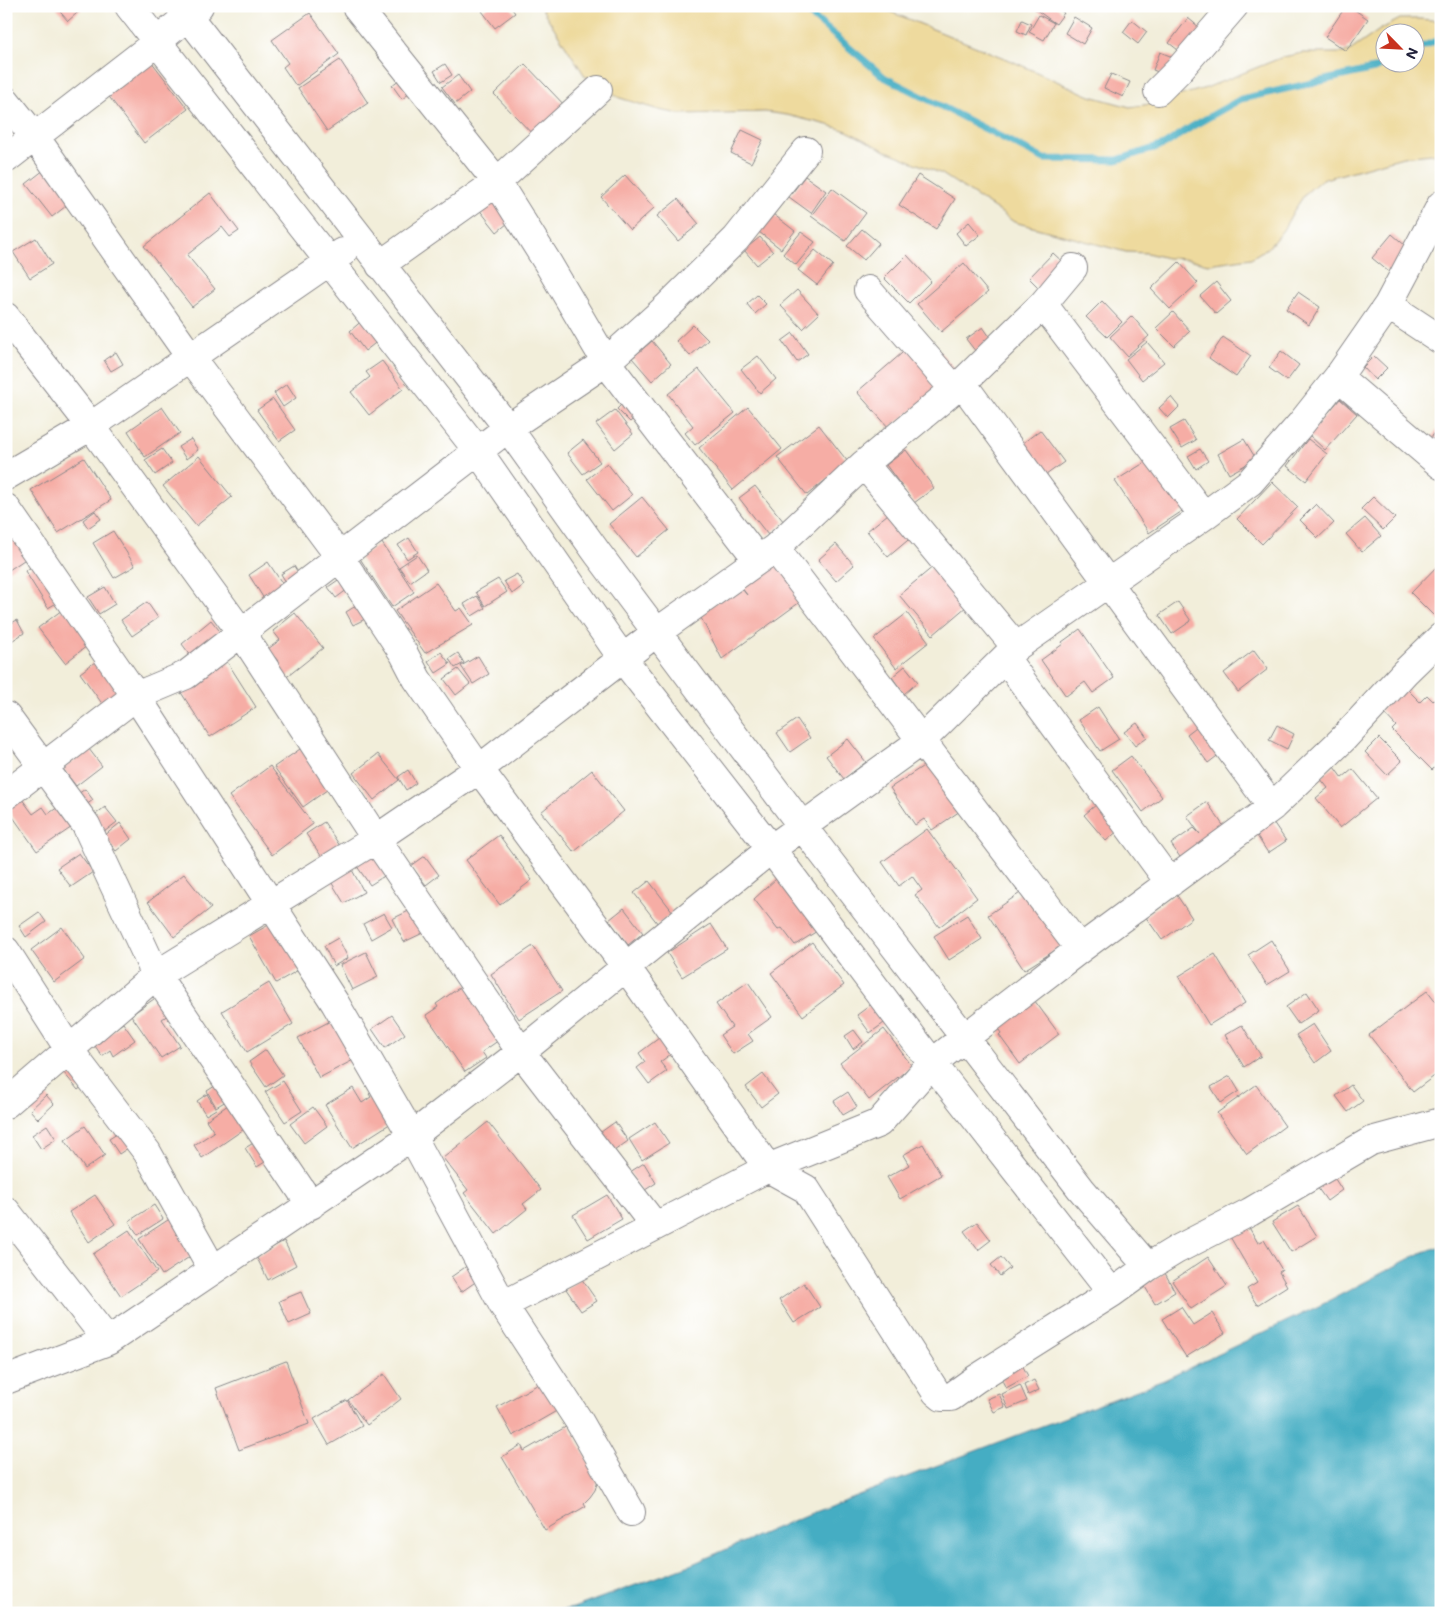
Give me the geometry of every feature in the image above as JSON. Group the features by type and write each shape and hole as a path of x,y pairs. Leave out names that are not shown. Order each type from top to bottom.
{"street":[{"path":"129,6 478,451 623,659 771,849 932,1063 1112,1292"},
{"path":"356,6 497,182 546,260 606,362 921,741 1080,949"},
{"path":"1158,91 1178,71 1234,6"},
{"path":"6,159 157,42 189,9 360,239 508,428 598,554 802,826 1080,1189 1148,1267"},
{"path":"380,265 497,182 598,90"},
{"path":"6,101 35,137 191,358 339,556 404,654 417,679 479,769 626,967 768,1168 806,1189 936,1392 942,1397 951,1397 1176,1250 1250,1212 1371,1141 1441,1122"},
{"path":"6,795 136,696 186,675 508,428 606,362 666,308 736,239 806,151"},
{"path":"6,1380 108,1341 412,1136 522,1052 771,849 921,741 1010,653 1250,482 1300,425 1338,377 1388,305 1441,205"},
{"path":"6,476 91,426 330,263 360,239"},
{"path":"6,1104 156,976 376,839 479,769 657,632 766,554 864,464 958,386 1043,304 1074,268"},
{"path":"868,290 958,386 1108,584 1272,808"},
{"path":"1043,304 1204,516"},
{"path":"1388,305 1441,340"},
{"path":"6,317 91,426 241,632 376,839 522,1052 655,1226"},
{"path":"1338,377 1441,465"},
{"path":"864,464 1010,653 1170,882"},
{"path":"6,508 136,696 336,1003 412,1136 502,1305 579,1421 631,1512"},
{"path":"502,1305 768,1168 879,1123 932,1063 1080,949 1272,808 1342,740 1405,672 1441,637"},
{"path":"6,716 86,825 156,976 311,1205"},
{"path":"6,951 70,1051 146,1152 213,1270"},
{"path":"1050,1213 1080,1189"},
{"path":"6,1211 108,1341"}],"sand":[{"path":"540,6 876,6 1014,62 1090,96 1130,107 1150,104 1206,88 1283,57 1303,53 1343,53 1351,50 1374,34 1374,72 1424,72 1424,22 1394,22 1400,19 1441,21 1441,153 1403,157 1321,180 1305,194 1283,230 1269,247 1251,258 1208,264 1147,253 1126,252 1014,222 942,174 884,150 847,131 828,125 787,115 765,112 680,114 659,110 620,98 602,89 585,76"}],"water":[{"path":"1441,1246 1441,1613 544,1613 573,1608 690,1565 808,1514 1164,1380 1325,1303 1418,1254"}],"building":[{"path":"55,6 85,6 68,21"},
{"path":"488,6 510,6 515,13 495,28 482,11"},
{"path":"1037,6 1055,6 1064,13 1056,24 1035,9"},
{"path":"1346,6 1349,6 1368,19 1346,51 1325,37"},
{"path":"310,13 339,54 296,86 283,67 288,63 272,40"},
{"path":"1039,15 1054,23 1044,40 1029,32"},
{"path":"1074,17 1092,28 1083,44 1065,33"},
{"path":"1188,18 1206,33 1187,57 1169,43"},
{"path":"1022,20 1031,24 1026,35 1017,31"},
{"path":"1132,20 1147,32 1138,44 1123,32"},
{"path":"1160,52 1175,58 1168,76 1153,70"},
{"path":"340,60 368,103 327,131 298,88"},
{"path":"151,61 188,109 144,143 107,94"},
{"path":"445,64 452,75 441,82 434,71"},
{"path":"525,64 569,110 538,140 494,94"},
{"path":"407,74 417,88 402,99 392,85"},
{"path":"1111,74 1130,82 1123,97 1104,88"},
{"path":"458,75 470,92 455,104 442,87"},
{"path":"742,130 763,140 751,163 731,153"},
{"path":"49,166 75,199 52,217 26,184"},
{"path":"625,175 654,208 630,230 601,197"},
{"path":"918,175 955,199 936,229 899,205"},
{"path":"805,176 826,191 811,213 789,197"},
{"path":"832,188 866,213 845,241 811,216"},
{"path":"210,193 239,231 230,237 222,227 187,255 215,289 192,307 144,246"},
{"path":"493,195 513,219 497,232 478,208"},
{"path":"678,199 699,224 678,241 657,216"},
{"path":"773,214 795,231 781,249 759,232"},
{"path":"969,222 980,235 966,246 956,233"},
{"path":"862,229 879,243 864,260 847,246"},
{"path":"801,232 815,242 796,265 783,254"},
{"path":"1392,234 1408,248 1389,272 1372,258"},
{"path":"760,237 773,252 757,265 744,250"},
{"path":"36,238 52,264 30,278 13,252"},
{"path":"815,250 833,265 817,285 798,270"},
{"path":"1053,253 1068,267 1044,293 1029,278"},
{"path":"907,255 931,281 909,303 884,278"},
{"path":"1179,262 1198,283 1170,309 1151,289"},
{"path":"964,263 988,292 941,332 917,304"},
{"path":"1216,282 1231,301 1216,314 1200,296"},
{"path":"797,290 819,314 803,329 780,305"},
{"path":"1298,292 1320,307 1309,325 1286,309"},
{"path":"757,295 766,304 755,314 747,304"},
{"path":"1102,301 1122,322 1107,337 1086,317"},
{"path":"372,312 388,333 365,351 350,331"},
{"path":"1173,312 1190,331 1174,346 1156,328"},
{"path":"1132,316 1149,336 1127,356 1110,337"},
{"path":"693,325 708,340 690,356 676,341"},
{"path":"983,327 992,340 976,352 966,339"},
{"path":"793,333 808,354 797,362 782,341"},
{"path":"924,334 960,375 889,428 857,392"},
{"path":"1223,337 1251,356 1236,377 1209,358"},
{"path":"652,341 671,364 652,381 632,358"},
{"path":"1147,342 1164,362 1142,380 1126,359"},
{"path":"1281,351 1299,365 1287,381 1269,368"},
{"path":"116,352 123,364 111,371 104,360"},
{"path":"758,356 776,379 760,393 741,369"},
{"path":"1374,356 1387,368 1375,380 1363,367"},
{"path":"382,361 403,389 369,415 351,392 370,377 366,372"},
{"path":"699,369 735,413 695,445 685,433 693,426 668,394"},
{"path":"287,384 296,398 283,407 274,393"},
{"path":"1171,397 1179,407 1168,418 1159,408"},
{"path":"273,399 295,430 279,441 257,410"},
{"path":"1340,399 1357,414 1325,450 1309,435"},
{"path":"626,400 639,414 630,422 617,409"},
{"path":"162,407 180,433 145,457 128,431"},
{"path":"748,407 782,449 733,490 699,448"},
{"path":"615,410 633,434 615,449 596,424"},
{"path":"1184,421 1196,440 1182,448 1170,429"},
{"path":"1441,424 1441,445 1431,438"},
{"path":"819,425 848,462 807,495 777,457"},
{"path":"1040,430 1064,462 1046,475 1023,443"},
{"path":"191,439 198,450 186,459 178,447"},
{"path":"1244,439 1256,459 1229,474 1218,454"},
{"path":"1308,439 1327,454 1306,481 1287,466"},
{"path":"583,440 600,462 583,474 567,453"},
{"path":"162,449 172,463 155,475 145,460"},
{"path":"1200,449 1208,461 1196,469 1188,456"},
{"path":"906,450 934,488 914,503 886,465"},
{"path":"1160,453 1193,504 1149,533 1115,481"},
{"path":"199,456 232,497 196,526 163,486"},
{"path":"84,458 111,500 58,533 31,490"},
{"path":"607,463 632,495 612,511 587,479"},
{"path":"1272,482 1298,507 1262,544 1237,519"},
{"path":"755,486 784,522 768,535 739,498"},
{"path":"642,497 669,530 636,557 609,524"},
{"path":"1373,497 1395,518 1383,530 1361,509"},
{"path":"1316,504 1334,523 1318,538 1300,520"},
{"path":"893,510 914,535 888,557 867,531"},
{"path":"95,511 101,519 88,528 83,520"},
{"path":"1365,518 1381,536 1362,552 1346,534"},
{"path":"6,519 39,550 6,572"},
{"path":"113,531 135,566 114,578 93,543"},
{"path":"409,538 418,552 407,559 398,545"},
{"path":"382,543 414,592 392,607 359,557"},
{"path":"836,544 854,565 836,581 818,560"},
{"path":"780,553 811,594 722,659 699,614 739,585 747,595 739,584"},
{"path":"417,555 427,570 410,582 399,567"},
{"path":"41,561 65,598 48,608 25,571"},
{"path":"268,562 286,589 266,602 249,575"},
{"path":"1441,562 1441,620 1439,621 1411,593"},
{"path":"294,566 302,579 289,587 281,574"},
{"path":"934,566 967,606 933,635 899,595"},
{"path":"517,574 524,585 512,594 504,581"},
{"path":"341,578 348,589 336,598 328,587"},
{"path":"498,579 507,592 485,606 476,592"},
{"path":"436,583 456,611 461,608 473,625 425,653 395,611"},
{"path":"105,587 115,604 99,614 88,597"},
{"path":"477,596 485,608 472,616 464,604"},
{"path":"147,602 158,618 132,636 121,620"},
{"path":"1178,602 1191,621 1172,634 1159,615"},
{"path":"70,604 96,639 65,663 38,628"},
{"path":"359,604 367,618 353,625 346,612"},
{"path":"295,613 323,648 283,680 271,666 278,661 268,649 280,640 273,631"},
{"path":"907,613 929,642 896,668 874,639"},
{"path":"17,620 24,633 10,642 6,636 6,626"},
{"path":"211,620 227,640 197,664 182,644"},
{"path":"1080,629 1114,678 1093,693 1085,682 1066,696 1041,660"},
{"path":"1254,650 1268,669 1238,692 1224,673"},
{"path":"441,652 450,664 436,673 428,661"},
{"path":"458,653 464,663 455,668 449,659"},
{"path":"103,656 130,692 106,709 80,673"},
{"path":"478,656 489,674 473,684 461,666"},
{"path":"226,660 256,707 210,737 180,691"},
{"path":"905,666 918,682 904,694 892,677"},
{"path":"458,669 470,684 456,695 444,679"},
{"path":"1404,686 1420,702 1427,695 1433,701 1437,697 1441,700 1441,762 1432,770 1392,730 1396,726 1381,710"},
{"path":"1098,707 1119,739 1100,751 1079,720"},
{"path":"797,719 810,738 790,752 777,733"},
{"path":"1204,721 1225,750 1208,763 1187,734"},
{"path":"1137,723 1147,737 1135,746 1124,732"},
{"path":"1277,725 1294,734 1287,749 1269,740"},
{"path":"1379,738 1402,761 1387,775 1365,752"},
{"path":"848,739 866,762 844,779 826,756"},
{"path":"303,747 331,787 303,807 274,767"},
{"path":"89,749 102,766 76,786 63,769"},
{"path":"378,754 399,780 374,800 353,773"},
{"path":"1131,756 1162,797 1143,812 1112,770"},
{"path":"937,757 969,805 932,830 924,819 915,825 890,788"},
{"path":"270,766 313,824 272,855 229,796"},
{"path":"1334,767 1342,778 1353,769 1377,798 1340,828 1316,798 1328,788 1320,778"},
{"path":"408,770 416,783 406,790 398,777"},
{"path":"592,770 624,811 574,852 541,812"},
{"path":"85,789 93,800 82,808 74,797"},
{"path":"1110,793 1132,819 1106,841 1084,815"},
{"path":"19,795 33,814 43,807 48,814 61,805 75,825 37,851 6,807"},
{"path":"1207,802 1227,831 1182,860 1171,844 1194,828 1200,834 1187,816"},
{"path":"105,807 117,822 104,832 92,817"},
{"path":"1271,819 1286,841 1268,853 1254,831"},
{"path":"324,822 342,849 324,860 306,834"},
{"path":"120,823 131,839 116,851 104,836"},
{"path":"927,829 977,898 939,927 915,895 922,890 912,876 899,886 882,862"},
{"path":"499,835 532,880 500,905 466,860"},
{"path":"375,852 389,873 370,885 356,865"},
{"path":"79,853 93,872 71,887 57,868"},
{"path":"425,856 439,875 426,885 411,866"},
{"path":"351,868 364,892 344,903 330,880"},
{"path":"788,868 833,921 795,945 782,928 778,930 754,899"},
{"path":"184,874 211,908 174,937 148,902"},
{"path":"649,881 673,912 658,924 634,893"},
{"path":"1026,889 1062,946 1024,970 988,915"},
{"path":"1176,894 1192,918 1162,940 1145,916"},
{"path":"624,908 643,933 628,945 609,920"},
{"path":"413,909 425,932 404,942 392,919"},
{"path":"39,912 46,922 26,937 19,926"},
{"path":"384,913 392,927 371,939 363,924"},
{"path":"967,915 982,939 949,960 934,936"},
{"path":"274,922 300,969 276,983 249,936"},
{"path":"711,924 727,949 682,977 667,953"},
{"path":"62,927 85,959 54,982 31,950"},
{"path":"338,938 348,958 334,966 324,946"},
{"path":"1271,940 1290,971 1267,985 1248,955"},
{"path":"812,942 844,985 803,1016 771,973"},
{"path":"533,946 562,991 519,1019 491,974"},
{"path":"366,952 378,977 352,990 340,965"},
{"path":"1215,954 1245,1003 1209,1025 1179,976"},
{"path":"748,982 772,1017 748,1034 753,1041 733,1054 720,1035 732,1027 716,1004"},
{"path":"269,983 293,1024 247,1052 222,1011"},
{"path":"466,983 502,1038 482,1052 486,1058 465,1072 426,1015 438,1007 436,1004"},
{"path":"1427,991 1441,1009 1441,1071 1413,1092 1369,1035"},
{"path":"164,992 176,1010 162,1019 180,1046 161,1058 131,1015"},
{"path":"888,992 901,1011 870,1033 857,1015"},
{"path":"1307,992 1319,1010 1298,1024 1286,1007"},
{"path":"1029,993 1059,1034 1020,1064 999,1035 1001,1033 993,1021"},
{"path":"392,1015 405,1034 385,1048 372,1029"},
{"path":"340,1016 361,1056 319,1078 298,1038"},
{"path":"123,1023 135,1040 113,1056 110,1050 102,1056 95,1046 103,1040 101,1039"},
{"path":"1313,1024 1331,1051 1315,1063 1296,1035"},
{"path":"1242,1025 1261,1056 1244,1067 1225,1035"},
{"path":"884,1029 912,1066 869,1100 840,1063"},
{"path":"854,1030 863,1042 853,1049 845,1036"},
{"path":"659,1038 671,1054 660,1062 667,1071 649,1084 637,1068 645,1062 639,1053"},
{"path":"266,1050 283,1075 266,1087 249,1062"},
{"path":"76,1064 89,1081 78,1090 64,1073"},
{"path":"763,1074 778,1094 761,1107 746,1087"},
{"path":"1230,1076 1239,1091 1221,1103 1211,1087"},
{"path":"226,1079 236,1095 216,1107 207,1091"},
{"path":"283,1081 302,1111 285,1122 265,1092"},
{"path":"1256,1085 1285,1126 1247,1154 1217,1113"},
{"path":"1351,1085 1363,1101 1348,1112 1336,1096"},
{"path":"380,1087 399,1118 352,1148 325,1105 353,1088 362,1103 371,1097 369,1094"},
{"path":"848,1092 857,1107 843,1115 834,1101"},
{"path":"207,1094 216,1109 206,1115 197,1101"},
{"path":"46,1095 54,1104 38,1119 30,1110"},
{"path":"231,1103 247,1127 202,1158 194,1145 214,1132 206,1120"},
{"path":"313,1107 327,1126 304,1143 290,1124"},
{"path":"488,1122 541,1190 523,1204 527,1209 496,1234 464,1193 468,1190 443,1158"},
{"path":"615,1122 628,1141 614,1151 601,1132"},
{"path":"655,1122 669,1143 642,1160 629,1139"},
{"path":"47,1125 56,1139 41,1149 32,1135"},
{"path":"85,1126 105,1155 85,1169 65,1140"},
{"path":"125,1129 134,1144 119,1154 109,1139"},
{"path":"262,1138 273,1157 257,1167 245,1148"},
{"path":"923,1144 941,1175 900,1199 887,1177 909,1165 903,1155"},
{"path":"644,1163 656,1183 642,1192 630,1172"},
{"path":"1333,1176 1342,1190 1327,1201 1317,1187"},
{"path":"95,1195 115,1224 89,1242 69,1212"},
{"path":"607,1195 622,1219 588,1239 573,1215"},
{"path":"154,1205 163,1219 138,1235 129,1221"},
{"path":"1298,1206 1317,1236 1291,1252 1272,1222"},
{"path":"174,1216 197,1252 162,1275 139,1239"},
{"path":"977,1222 991,1240 978,1250 964,1231"},
{"path":"1247,1224 1258,1243 1264,1240 1282,1270 1279,1272 1287,1286 1257,1305 1247,1289 1257,1283 1229,1235"},
{"path":"129,1230 157,1272 121,1296 93,1254"},
{"path":"284,1241 296,1265 268,1280 256,1256"},
{"path":"1001,1257 1010,1268 1000,1276 991,1265"},
{"path":"1208,1257 1227,1286 1191,1309 1172,1281"},
{"path":"474,1261 484,1276 461,1292 451,1277"},
{"path":"1165,1273 1175,1292 1155,1304 1144,1285"},
{"path":"581,1278 597,1301 581,1311 566,1289"},
{"path":"804,1283 820,1307 794,1323 779,1300"},
{"path":"301,1292 311,1314 289,1324 279,1301"},
{"path":"1181,1307 1193,1325 1212,1313 1225,1333 1186,1357 1162,1319"},
{"path":"286,1361 309,1424 239,1450 216,1388"},
{"path":"1020,1361 1028,1376 1006,1388 998,1373"},
{"path":"384,1374 401,1399 367,1425 348,1400"},
{"path":"1034,1380 1039,1390 1028,1395 1024,1385"},
{"path":"544,1381 560,1409 513,1436 497,1407"},
{"path":"1020,1385 1027,1401 1008,1409 1002,1394"},
{"path":"999,1394 1005,1407 994,1412 987,1399"},
{"path":"347,1400 362,1426 329,1445 314,1419"},
{"path":"569,1425 598,1480 595,1490 584,1503 586,1506 545,1530 502,1457 521,1445 524,1451"}],"waterway":[{"path":"800,6 884,77 1044,159 1117,160 1164,145 1241,99 1374,69"},
{"path":"1424,46 1441,39"}]}
